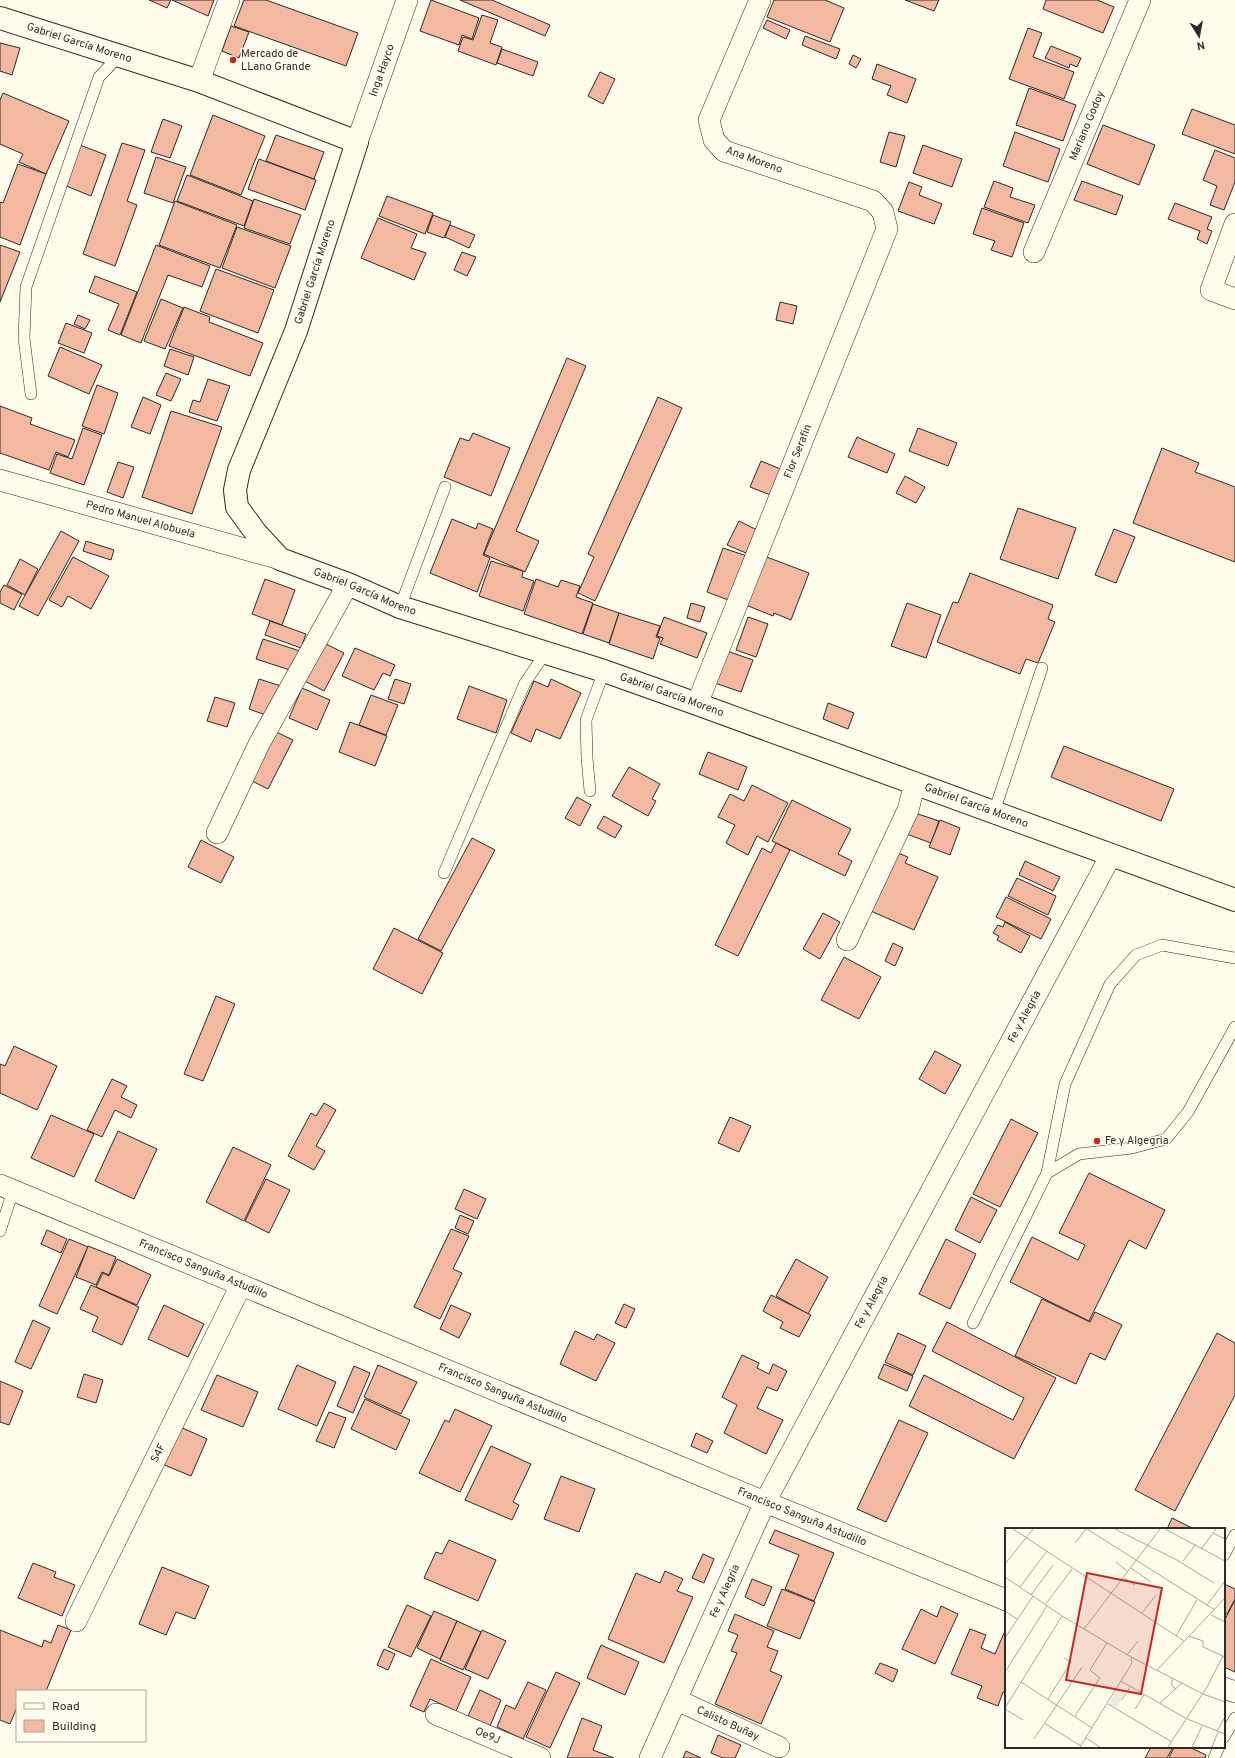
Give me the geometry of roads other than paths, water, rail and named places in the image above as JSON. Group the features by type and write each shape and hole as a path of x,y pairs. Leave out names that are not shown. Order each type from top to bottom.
{"street":[{"path":"199,81 229,0"},
{"name":"Inga Hayco","path":"357,142 407,0"},
{"name":"Ana Moreno","path":"760,0 708,120 714,140 724,151 873,201"},
{"name":"Mariano Godoy","path":"1034,252 1140,0"},
{"name":"Gabriel García Moreno","path":"0,18 199,81 357,142 296,331 239,470 235,490 237,507 256,533 280,559 348,584 400,606 604,671 1235,900"},
{"name":"Flor Serafin","path":"697,704 887,229 883,212 873,201"},
{"path":"1235,224 1211,290 1235,299"},
{"name":"Pedro Manuel Alobuela","path":"0,480 280,559"},
{"path":"217,833 259,744 348,584"},
{"path":"847,940 908,810 916,783"},
{"name":"Fe y Alegria","path":"650,1758 766,1502 1111,855"},
{"name":"Francisco Sanguña Astudillo","path":"6,1188 1005,1600"},
{"name":"S4F","path":"76,1621 241,1286"},
{"path":"1225,1688 1235,1692"},
{"name":"Calisto Buñay","path":"677,1700 778,1747"},
{"name":"Oe9J","path":"436,1714 540,1758"}],"lane":[{"path":"31,394 24,338 26,287 99,77 119,56"},
{"path":"400,606 445,487"},
{"path":"444,873 525,683 546,652"},
{"path":"994,812 1042,668"},
{"path":"590,791 586,720 604,671"},
{"path":"973,1323 1047,1174 1064,1084 1110,984 1136,955 1162,945 1235,958"},
{"path":"1047,1174 1080,1154 1132,1148 1166,1139 1188,1112 1235,1027"},
{"path":"0,1230 6,1188"},
{"path":"1225,1553 1235,1535"},
{"path":"1225,1735 1235,1718"},
{"path":"1214,1758 1219,1748"}],"place":[{"name":"Mercado de LLano Grande","path":"233,60"},
{"name":"Fe y Algegria","path":"1097,1141"}]}
